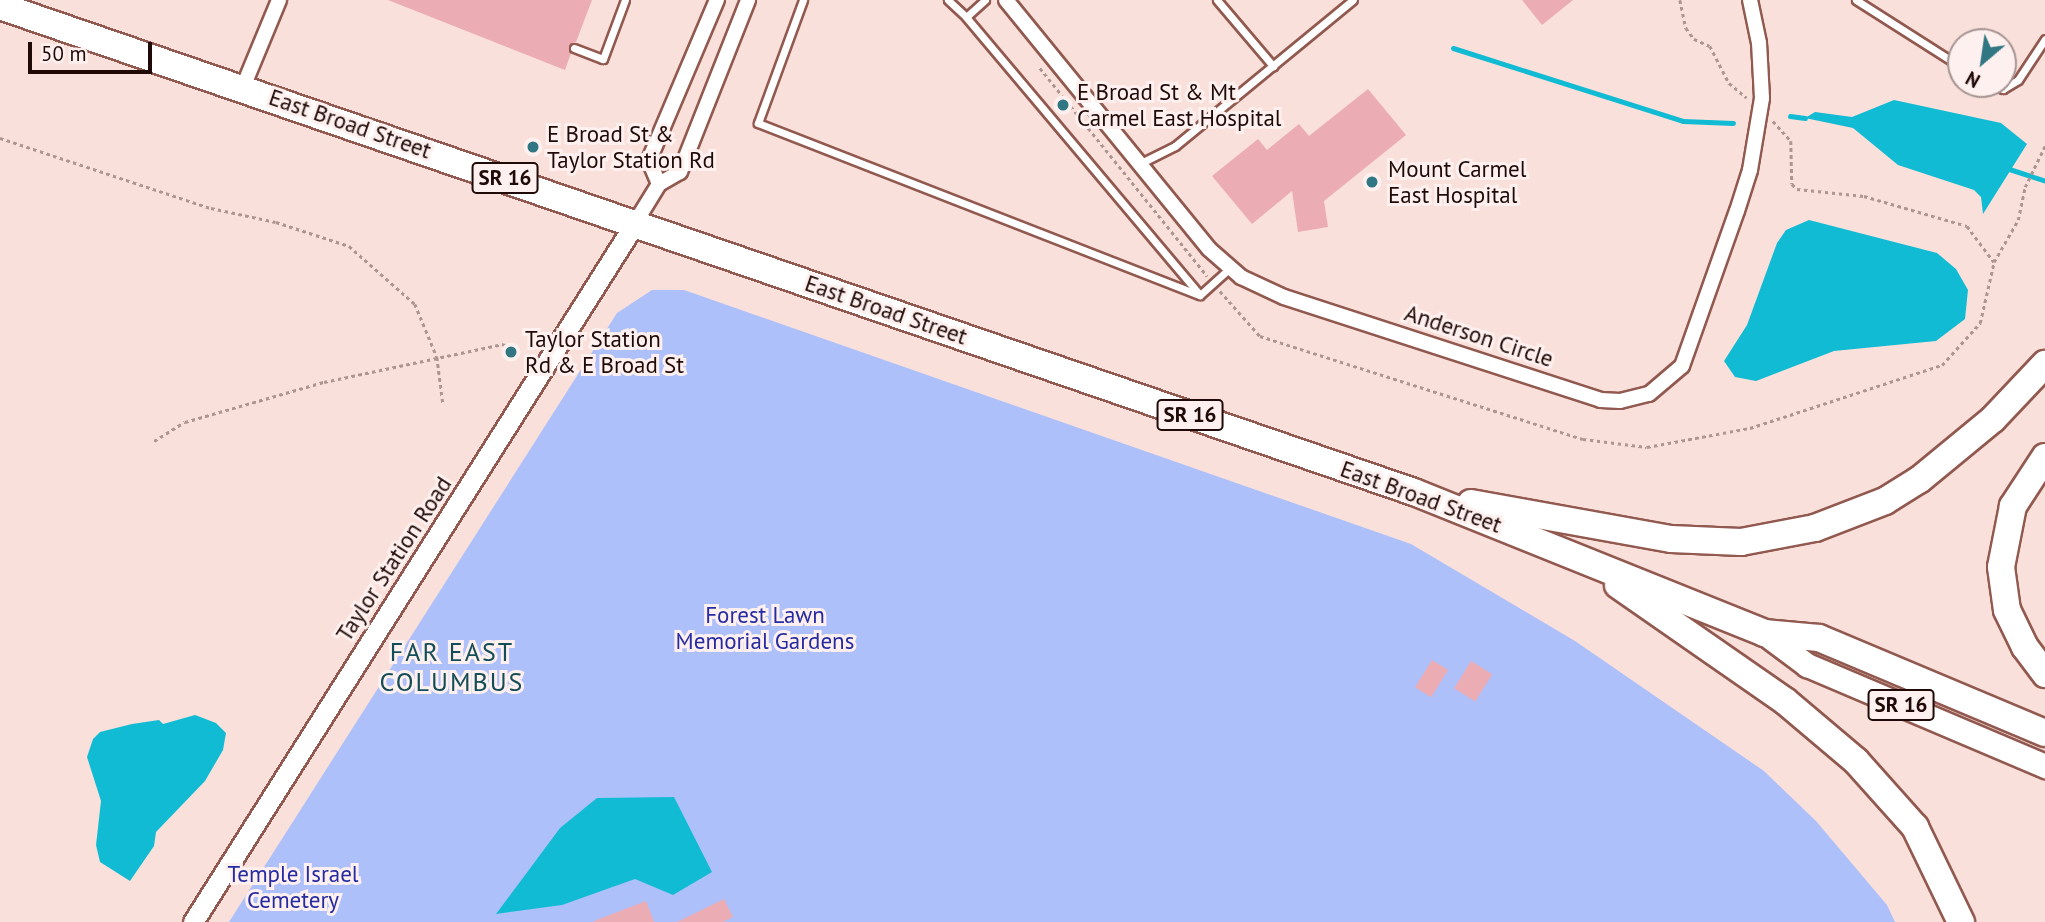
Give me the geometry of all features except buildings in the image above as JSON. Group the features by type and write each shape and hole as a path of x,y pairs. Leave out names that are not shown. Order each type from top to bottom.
{"highway":[{"name":"East Broad Street","path":"0,6 243,87 1414,492 1764,633 1819,638 2045,733"},
{"path":"1414,492 1671,539 1741,542 1815,528 1885,501 1919,480 1993,419 2045,364"},
{"path":"2045,457 2013,506 2001,568 2007,610 2025,647 2045,674"},
{"path":"1579,558 1785,701 1856,761 1915,827 1961,922"}],"main road":[{"name":"Taylor Station Road","path":"193,922 635,223"},
{"name":"East Broad Street","path":"1764,633 1807,665 2045,766"}],"street":[{"path":"243,87 279,0"},
{"path":"659,184 649,160 717,0"},
{"path":"635,223 659,184 680,173 748,0"},
{"name":"Anderson Circle","path":"1006,0 1139,164 1229,269 1284,297 1601,400 1636,399 1667,383 1690,348 1749,170 1760,108 1759,43 1750,0"}],"lane":[{"path":"574,48 603,59 625,0"},
{"path":"803,0 758,123 1200,295"},
{"path":"948,0 966,17 1200,295"},
{"path":"966,17 985,0"},
{"path":"1217,0 1273,66"},
{"path":"1139,164 1175,146 1353,0"},
{"path":"1856,0 1947,58"},
{"path":"2017,81 2045,39"},
{"path":"1200,295 1229,269"}],"path":[{"path":"1680,0 1686,27 1694,39 1710,46 1729,83 1760,108 1791,141 1792,184 1797,189 1864,196 1967,226 1994,262"},
{"path":"1035,62 1259,336 1583,439 1647,447 1750,428 1942,365 1980,323 1994,262 2018,220 2025,187 2045,146"},
{"path":"0,138 211,208 276,222 349,246 415,304 437,357 443,403"},
{"path":"154,440 186,422 324,382 503,344 516,351"}],"green space":[{"name":"Forest Lawn Memorial Gardens","path":"652,290 684,290 1411,544 1575,641 1764,771 1816,821 1887,905 1895,922 229,922 617,313"}],"shaded area":[{"path":"1894,100 2001,123 2027,144 1983,214 1981,197 1974,190 1898,165 1853,128 1805,118 1815,112 1852,117"},
{"path":"1809,220 1937,253 1956,269 1968,290 1965,319 1936,341 1834,351 1756,381 1735,377 1724,361 1747,325 1777,243 1786,230"},
{"path":"195,715 216,723 226,733 223,750 205,781 156,832 154,846 130,881 100,862 96,845 101,801 87,757 93,739 100,732 132,724 159,720 163,724"},
{"path":"674,797 712,872 673,895 635,879 562,905 496,914 560,828 597,798"}],"waterway":[{"path":"1453,48 1683,121 1733,123"},
{"path":"1790,116 1805,118"},
{"path":"2009,169 2045,181"}],"place":[{"name":"E Broad St & Mt Carmel East Hospital","path":"1063,105"},
{"name":"E Broad St & Taylor Station Rd","path":"533,147"},
{"name":"Mount Carmel East Hospital","path":"1372,182"},
{"name":"Taylor Station Rd & E Broad St","path":"511,352"}],"district":[{"name":"FAR EAST COLUMBUS","path":"452,667"}],"park label":[{"name":"Temple Israel Cemetery","path":"293,887"}]}
